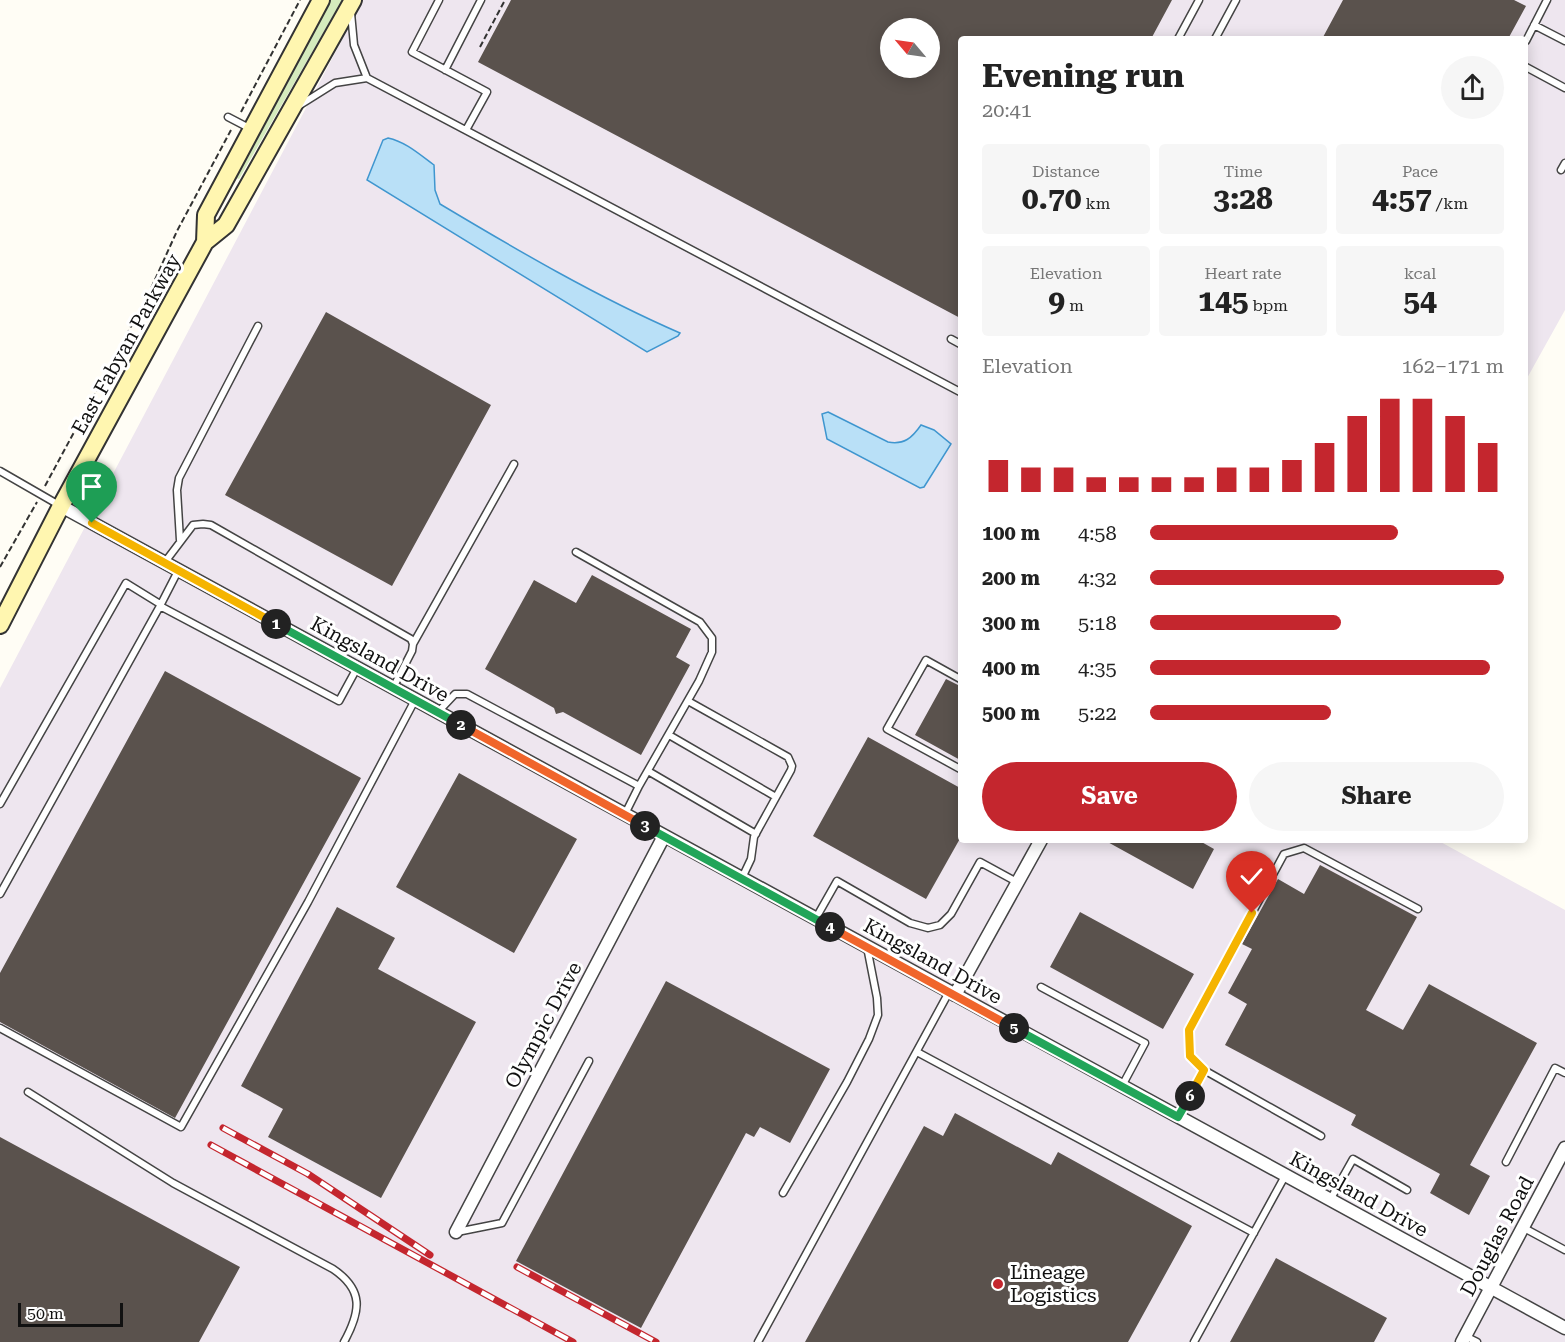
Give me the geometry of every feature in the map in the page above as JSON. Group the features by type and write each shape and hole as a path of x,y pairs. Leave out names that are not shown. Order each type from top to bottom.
{"main road":[{"name":"East Fabyan Parkway","path":"205,242 206,215 321,0"},
{"name":"East Fabyan Parkway","path":"0,625 61,506 205,242 226,225 352,2"}],"street":[{"name":"Kingsland Drive","path":"61,506 1565,1328"},
{"name":"Olympic Drive","path":"456,1232 664,836"},
{"path":"952,994 1039,843"},
{"name":"Douglas Road","path":"1464,1339 1565,1148"}],"lane":[{"path":"439,0 412,52 487,92 466,130"},
{"path":"445,70 482,0"},
{"path":"1180,36 1199,0"},
{"path":"1217,36 1236,0"},
{"path":"1528,37 1547,0"},
{"path":"352,2 354,45 367,78"},
{"path":"1534,25 1565,41"},
{"path":"1528,68 1565,88"},
{"path":"289,112 335,82 367,78 958,391"},
{"path":"228,117 252,130"},
{"path":"1561,171 1565,163"},
{"path":"180,540 177,490 179,478 258,326"},
{"path":"951,339 958,343"},
{"path":"393,688 414,644 514,464"},
{"path":"0,471 61,506"},
{"path":"164,563 193,525 211,525 405,635 414,644"},
{"path":"576,552 700,622 712,638 712,652 688,701 624,814"},
{"path":"0,894 178,570"},
{"path":"0,804 126,583 160,605 339,701 357,668"},
{"path":"958,678 926,660 887,729 958,768"},
{"path":"438,712 455,694 467,694 639,786"},
{"path":"0,1028 182,1127 308,902 415,700"},
{"path":"688,701 789,757 792,766 756,834 751,859 741,878"},
{"path":"669,735 776,796"},
{"path":"648,771 756,834"},
{"path":"1321,1136 1204,1070 1190,1056 1189,1030 1284,854 1304,848 1418,909"},
{"path":"816,919 837,881 910,923 928,928 940,925 951,914 980,862 1017,882"},
{"path":"783,1193 847,1082 869,1039 878,1015 878,998 867,947"},
{"path":"1041,987 1145,1044 1122,1087"},
{"path":"758,1342 917,1052 952,994"},
{"path":"917,1052 1254,1233"},
{"path":"456,1232 502,1223 589,1061"},
{"path":"1506,1162 1555,1068 1565,1073"},
{"path":"1178,1117 1204,1070"},
{"path":"28,1092 173,1184 333,1269 347,1279 355,1290 356,1310 351,1329 344,1342"},
{"path":"1330,1201 1353,1159 1407,1190"},
{"path":"1194,1342 1285,1176"},
{"path":"1524,1228 1565,1250"},
{"path":"1464,1339 1477,1342"}],"path":[{"path":"241,111 300,0"},
{"path":"480,46 505,0"},
{"path":"46,484 148,296 177,231 230,132"},
{"path":"0,567 35,506"}],"shaded area":[{"path":"363,0 1565,0 1565,310 1528,376 1528,36 958,36 958,843 1442,843 1565,910 1565,1342 0,1342 0,688"}],"green space":[{"path":"331,0 342,0 239,179 236,178"}],"water":[{"path":"388,138 407,145 434,165 435,190 440,204 528,256 680,333 678,336 647,352 367,180 383,140"},
{"path":"828,412 888,442 907,440 921,425 934,430 951,444 924,487 920,488 827,439 822,414"}],"building":[{"path":"511,0 1172,0 1153,36 958,36 958,317 478,62"},
{"path":"1343,0 1514,0 1526,6 1510,36 1324,36"},
{"path":"326,312 491,405 392,586 225,495"},
{"path":"592,575 691,629 676,657 690,665 641,755 563,712 556,714 554,708 485,669 534,580 576,603"},
{"path":"165,671 361,778 175,1118 0,1022 0,973"},
{"path":"946,679 958,685 958,759 915,735"},
{"path":"868,737 958,787 958,842 926,899 813,836"},
{"path":"459,773 577,839 514,953 396,887"},
{"path":"1109,843 1203,843 1214,849 1193,889"},
{"path":"1320,865 1417,917 1366,1010 1403,1030 1429,984 1537,1043 1470,1165 1490,1176 1469,1215 1430,1193 1440,1174 1351,1125 1356,1115 1225,1045 1247,1004 1228,993 1252,949 1242,944 1278,879 1304,894"},
{"path":"337,907 395,938 378,969 476,1022 381,1198 268,1137 283,1109 241,1086"},
{"path":"1080,912 1194,974 1163,1029 1050,967"},
{"path":"666,981 830,1069 790,1143 760,1127 754,1137 746,1133 641,1328 516,1261"},
{"name":"Lineage Logistics","path":"955,1113 1051,1165 1058,1152 1192,1226 1128,1342 805,1342 924,1126 943,1136"},
{"path":"0,1137 240,1267 199,1342 0,1342"},
{"path":"1276,1258 1387,1318 1374,1342 1230,1342"}],"railway":[{"path":"223,1128 308,1174 430,1255"},
{"path":"211,1145 573,1342"},
{"path":"517,1267 656,1342"}],"place":[{"name":"Lineage Logistics","path":"998,1284"}],"route":[{"path":"92,523 1178,1117 1204,1070 1190,1056 1189,1030 1252,913"}]}
